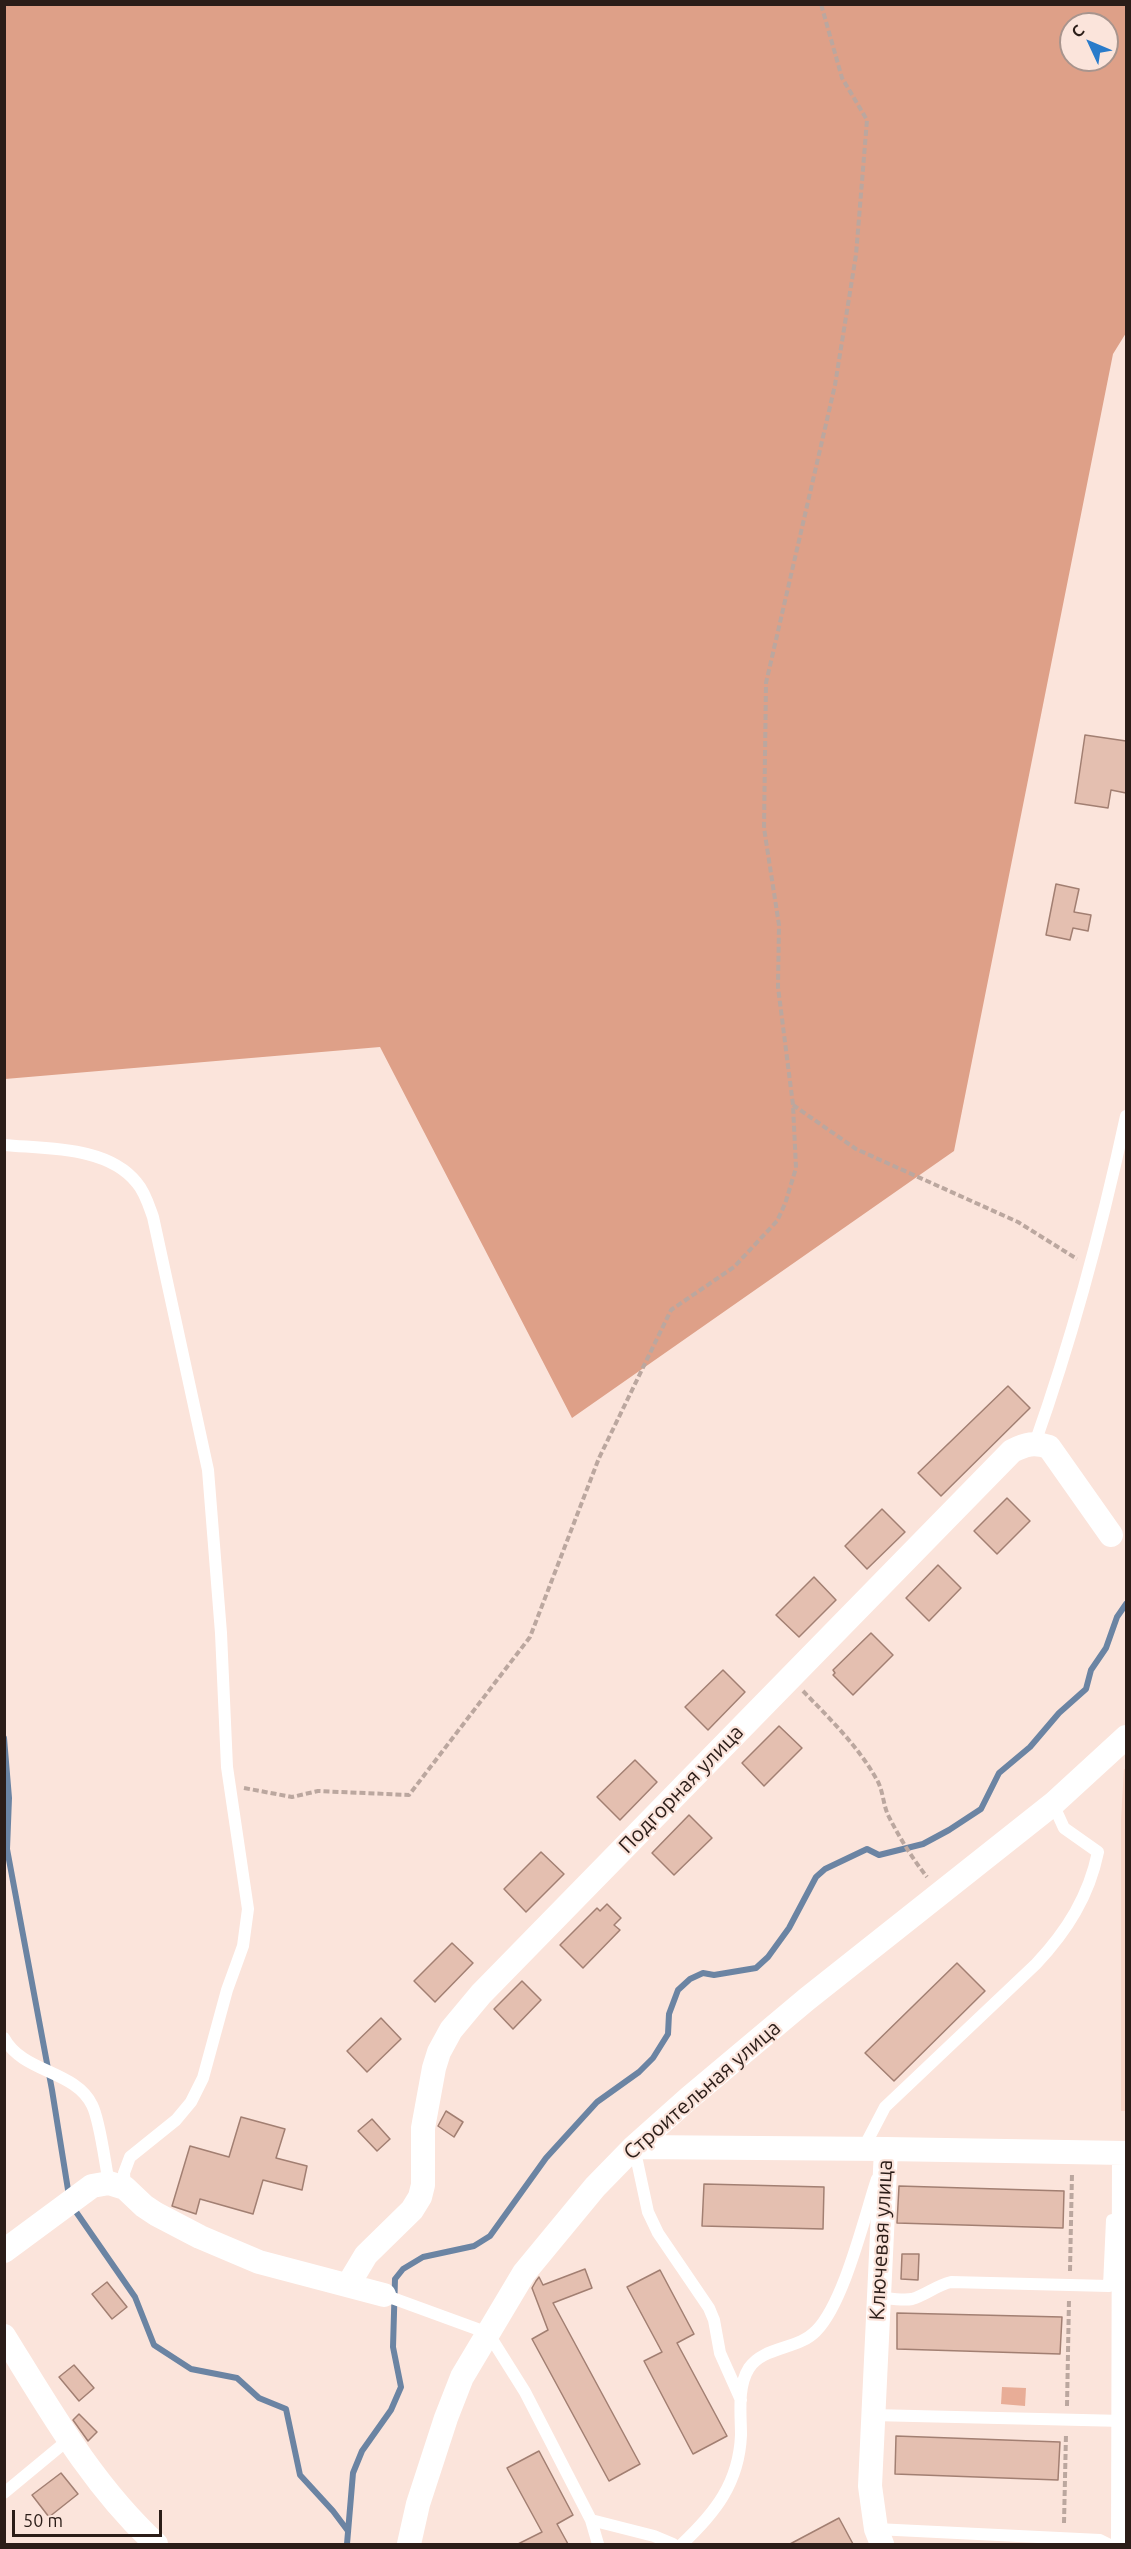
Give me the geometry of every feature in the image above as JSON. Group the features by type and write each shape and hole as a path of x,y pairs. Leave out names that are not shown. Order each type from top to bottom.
{"street":[{"path":"1035,1443 1048,1447 1111,1535"},
{"name":"Подгорная улица","path":"348,2285 366,2255 412,2210 420,2197 423,2185 423,2128 427,2103 439,2052 451,2030 481,1994 1012,1451 1024,1444 1035,1443"},
{"name":"Строительная улица","path":"410,2544 418,2504 462,2377 524,2273 563,2223 634,2147 689,2098 807,1999 1053,1804 1126,1737"},
{"name":"Ключевая улица","path":"634,2147 875,2149 878,2297 870,2486 879,2537"},
{"path":"875,2149 1125,2152 1123,2544"},
{"path":"4,2252 92,2186 117,2185 144,2206 200,2237 259,2262 395,2298"},
{"path":"4,2336 68,2440 107,2493 156,2544"}],"lane":[{"path":"1035,1443 1074,1329 1091,1267 1126,1116"},
{"path":"4,1145 87,1155 116,1165 139,1185 153,1217 208,1470 230,1785 247,1893 248,1923 203,2078 191,2102 176,2120 130,2157 117,2185"},
{"path":"682,2544 710,2518 733,2480 740,2439 743,2381 750,2367 761,2357 803,2341 816,2332 829,2315 849,2266 875,2149 873,2126 885,2107 1054,1945 1080,1907 1092,1879 1098,1852 1064,1828 1053,1804"},
{"path":"4,2038 24,2060 66,2080 83,2092 93,2106 117,2185"},
{"path":"634,2147 648,2212 658,2234 709,2308 714,2320 720,2352 741,2402"},
{"path":"878,2297 909,2300 924,2295 940,2284 951,2282 1109,2286 1112,2220"},
{"path":"395,2298 488,2333 525,2392 591,2520 598,2544"},
{"path":"872,2415 1124,2421"},
{"path":"4,2493 68,2440"},
{"path":"591,2520 654,2536 673,2544"},
{"path":"879,2537 1064,2538 1100,2540 1108,2544"}],"path":[{"path":"230,1785 292,1797 318,1791 409,1794 530,1637 599,1458 671,1310 734,1267 777,1221 785,1204 796,1168 793,1105 778,987 778,925 764,828 766,683 835,385 856,255 867,120 842,78 821,5"},
{"path":"793,1105 856,1149 1018,1222 1091,1267"},
{"path":"790,1678 852,1742 878,1782 887,1813 916,1863"},
{"path":"1064,2538 1072,2152"}],"shaded area":[{"path":"5,4 1126,5 1126,333 1113,354 954,1151 572,1418 380,1047 5,1079"},
{"path":"1124,1769 1126,1769 1126,2111 1121,2111 1121,1819"},
{"path":"1002,2387 1026,2388 1025,2406 1001,2404"}],"building":[{"path":"1085,735 1126,741 1126,793 1111,790 1108,808 1075,803"},
{"path":"1056,884 1079,889 1074,912 1091,915 1088,931 1073,928 1070,940 1046,935"},
{"path":"1008,1386 1030,1408 941,1496 918,1473"},
{"path":"1007,1498 1030,1521 997,1554 974,1531"},
{"path":"882,1509 905,1532 867,1569 845,1546"},
{"path":"938,1565 961,1588 929,1621 906,1598"},
{"path":"814,1577 836,1600 799,1637 776,1615"},
{"path":"871,1633 893,1655 853,1695 833,1675 835,1673 833,1670"},
{"path":"723,1670 745,1692 708,1730 685,1707"},
{"path":"779,1726 802,1748 764,1786 742,1763"},
{"path":"635,1760 657,1782 620,1820 597,1797"},
{"path":"689,1815 712,1838 674,1875 652,1853"},
{"path":"541,1852 564,1874 526,1912 504,1889"},
{"path":"607,1904 621,1918 614,1925 620,1930 583,1968 560,1945 597,1908 600,1911"},
{"path":"452,1943 473,1963 435,2002 414,1981"},
{"path":"957,1963 985,1991 894,2081 865,2053"},
{"path":"522,1981 541,2000 513,2029 494,2009"},
{"path":"381,2018 401,2039 367,2072 347,2051"},
{"path":"446,2111 463,2122 454,2137 438,2126"},
{"path":"241,2117 285,2129 276,2158 307,2166 302,2190 263,2180 253,2214 200,2199 196,2214 172,2206 190,2146 229,2157"},
{"path":"372,2119 390,2139 377,2151 358,2131"},
{"path":"704,2184 824,2187 823,2229 702,2226"},
{"path":"899,2186 1064,2191 1063,2228 897,2223"},
{"path":"902,2254 919,2254 918,2280 901,2279"},
{"path":"585,2269 592,2288 553,2303 640,2464 609,2481 532,2339 548,2330 532,2288 539,2277 543,2285"},
{"path":"660,2270 694,2334 677,2343 727,2436 693,2454 644,2361 662,2352 627,2287"},
{"path":"107,2282 127,2307 112,2319 92,2294"},
{"path":"897,2313 1062,2317 1060,2354 897,2349"},
{"path":"74,2365 94,2388 79,2401 59,2377"},
{"path":"79,2414 97,2432 88,2441 73,2420"},
{"path":"896,2436 1060,2442 1058,2480 895,2474"},
{"path":"539,2451 573,2515 557,2524 568,2544 518,2544 542,2532 507,2468"},
{"path":"61,2473 78,2494 49,2517 32,2495"},
{"path":"839,2518 853,2544 790,2544"}],"waterway":[{"path":"347,2544 353,2473 362,2451 391,2410 401,2387 393,2347 395,2279 403,2269 423,2257 474,2246 490,2236 546,2158 597,2102 639,2072 653,2058 668,2034 669,2014 678,1990 690,1979 703,1973 714,1975 756,1968 768,1957 789,1928 816,1877 825,1869 867,1849 879,1855 923,1844 981,1809 999,1773 1030,1747 1059,1713 1086,1689 1091,1670 1106,1648 1117,1617 1126,1604"},
{"path":"4,1738 9,1798 7,1849 52,2090 69,2196"},
{"path":"72,2206 135,2297 154,2345 191,2369 237,2378 259,2398 286,2409 300,2475 348,2531"}]}
